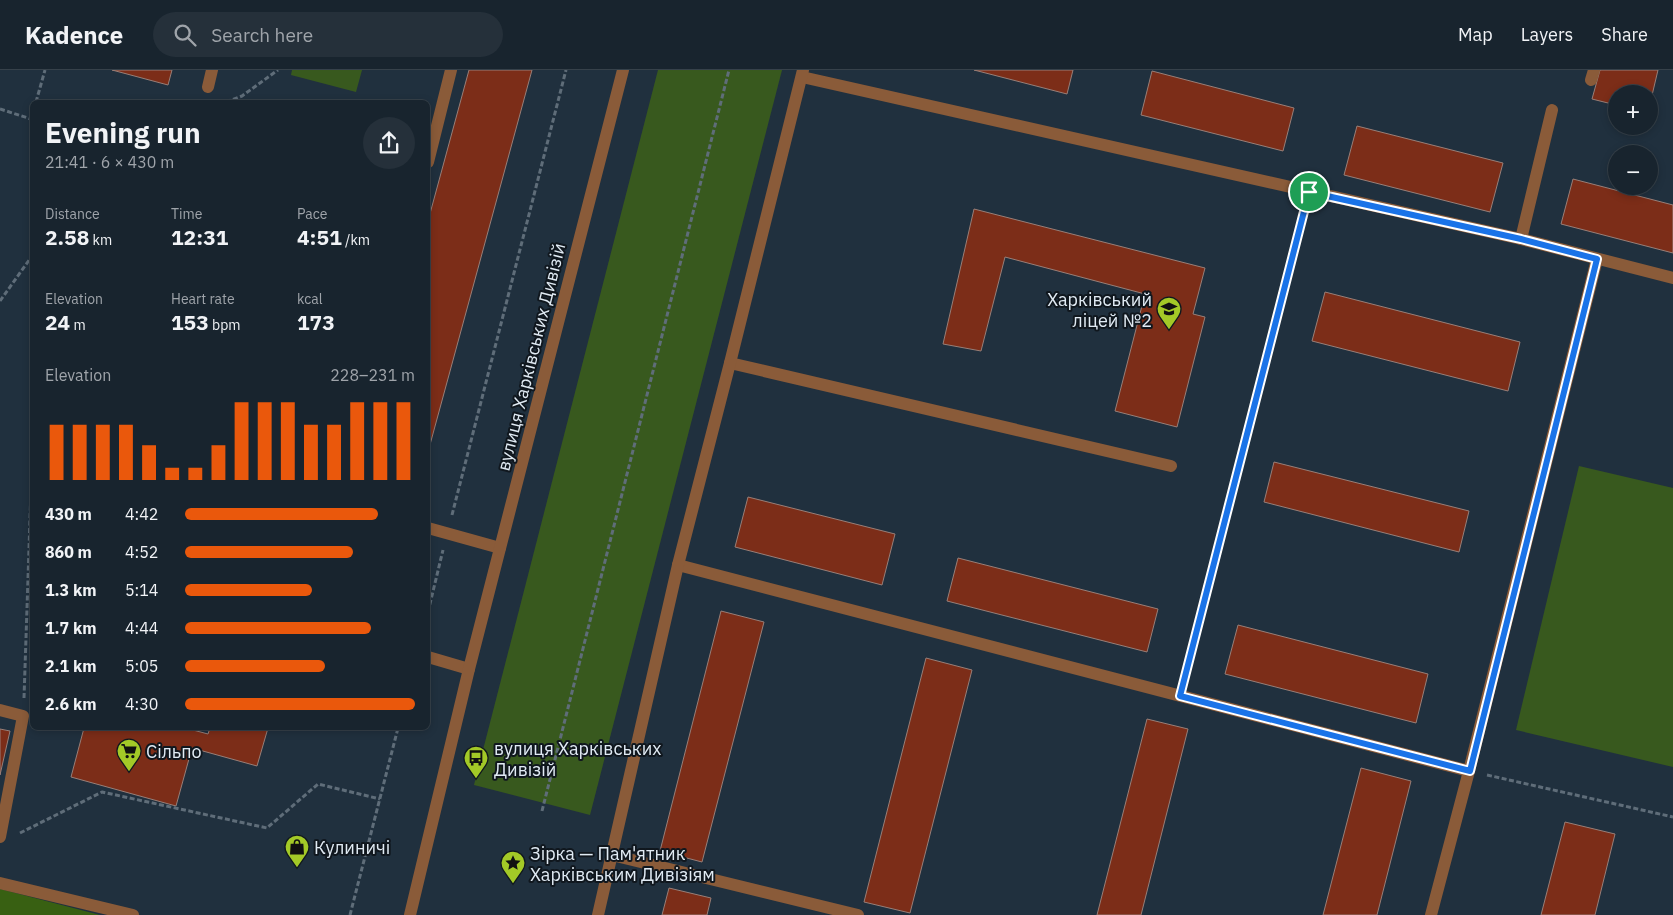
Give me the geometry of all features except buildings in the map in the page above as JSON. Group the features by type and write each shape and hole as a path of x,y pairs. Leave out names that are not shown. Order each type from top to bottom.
{"street":[{"path":"208,87 212,70"},
{"path":"430,154 451,70"},
{"name":"вулиця Харківських Дивізій","path":"410,915 469,669 623,70"},
{"path":"598,915 678,564 802,74 1309,192 1521,239 1673,278"},
{"path":"1521,239 1552,110"},
{"path":"1431,915 1470,771 1597,259"},
{"path":"730,363 1171,466"},
{"path":"430,528 500,548"},
{"path":"678,564 1470,771"},
{"path":"430,658 469,669"},
{"path":"0,710 23,716 0,836"},
{"path":"612,855 858,915"},
{"path":"0,883 133,915"}],"path":[{"path":"37,100 45,70"},
{"path":"231,100 242,96 278,70"},
{"path":"430,604 566,70"},
{"path":"542,811 729,70"},
{"path":"0,109 30,119"},
{"path":"1180,696 1309,192"},
{"path":"0,300 30,259"},
{"path":"23,716 30,516"},
{"path":"350,915 397,730"},
{"path":"1470,771 1673,817"},
{"path":"17,834 102,792 267,828 318,784 380,799"}],"green space":[{"path":"292,70 362,70 356,92 291,75"},
{"path":"658,70 782,70 590,815 474,785"},
{"path":"1579,466 1673,488 1673,767 1516,730"},
{"path":"0,889 100,915 0,915"}],"place":[{"name":"Харківський ліцей №2","path":"1169,330"},
{"name":"Сільпо","path":"129,772"},
{"name":"вулиця Харківських Дивізій","path":"476,779"},
{"name":"Кулиничі","path":"297,868"},
{"name":"Зірка — Пам'ятник Харківським Дивізіям","path":"513,884"}],"route":[{"path":"1309,192 1521,239 1597,259 1470,771 1180,696 1309,192"}]}
